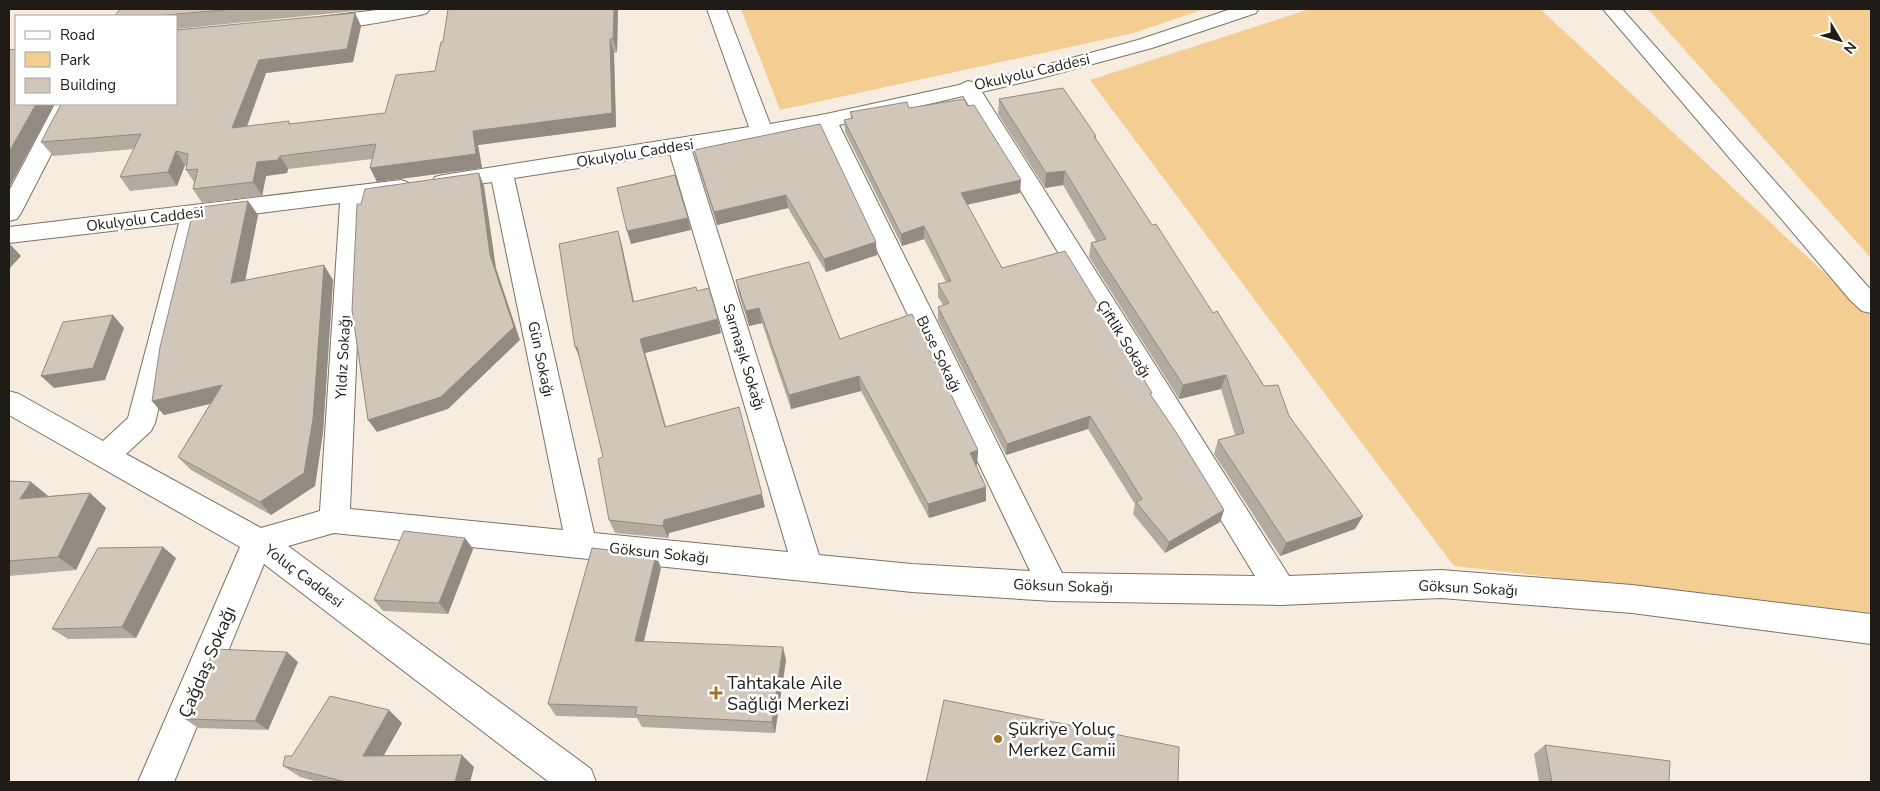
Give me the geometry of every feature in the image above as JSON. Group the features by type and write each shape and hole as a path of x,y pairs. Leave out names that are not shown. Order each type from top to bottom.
{"street":[{"path":"300,25 358,19 420,9"},
{"path":"716,9 762,132"},
{"name":"Okulyolu Caddesi","path":"9,235 352,195 502,174 762,132 826,120 968,87 1034,74 1145,44 1249,9"},
{"path":"1612,9 1860,295 1871,304"},
{"name":"Çiftlik Sokağı","path":"968,87 1281,591"},
{"path":"9,212 65,105"},
{"name":"Buse Sokağı","path":"826,120 1053,587"},
{"name":"Sarmaşık Sokağı","path":"680,146 808,568"},
{"name":"Gün Sokağı","path":"502,174 581,544"},
{"name":"Yıldız Sokağı","path":"334,520 352,195"},
{"path":"105,456 141,422 193,214"},
{"name":"Yoluç Caddesi","path":"9,402 258,542 578,782"},
{"name":"Göksun Sokağı","path":"258,542 334,520 808,568 1053,587 1281,591 1441,584 1632,599 1871,629"},
{"name":"Çağdaş Sokağı","path":"156,782 258,542"}],"green space":[{"path":"741,9 1204,9 1134,33 780,110"},
{"path":"1310,9 1540,9 1871,316 1871,613 1454,566 1090,80"},
{"path":"1648,9 1871,9 1871,258"}],"building":[{"path":"120,9 235,9 166,15 116,15"},
{"path":"448,9 614,9 613,39 610,39 612,113 473,131 476,154 370,168 376,144 280,156 278,160 257,162 253,182 193,189 198,169 186,170 188,154 176,151 168,172 120,177 141,134 41,142 60,105 178,105 178,30 355,13 347,49 259,60 232,128 289,121 289,124 385,113 396,75 435,71 441,42 443,42"},
{"path":"15,49 15,105 35,105 9,152 9,50"},
{"path":"1063,88 1096,136 1094,136 1152,225 1156,224 1213,313 1217,311 1264,386 1278,385 1289,416 1363,516 1286,543 1218,440 1244,433 1226,375 1183,385 1091,243 1106,239 1065,171 1046,173 999,99"},
{"path":"964,99 968,106 974,105 1021,180 961,193 1002,268 1065,251 1152,393 1150,394 1224,510 1169,542 1136,502 1142,499 1090,416 1007,444 938,307 949,303 938,284 951,281 924,226 901,234 844,120 853,118 850,112 907,102 909,108"},
{"path":"820,124 876,242 824,259 786,195 714,212 694,150"},
{"path":"479,173 490,255 514,327 441,397 368,420 352,310 357,204 361,204 365,189"},
{"path":"675,175 688,218 627,231 617,188"},
{"path":"248,201 231,283 324,265 313,419 304,473 260,502 178,457 222,385 152,401 160,347 194,208"},
{"path":"618,231 633,302 696,287 697,291 709,288 718,319 640,339 665,427 739,407 762,494 664,520 663,526 609,520 598,459 603,457 577,347 575,347 559,244"},
{"path":"809,262 840,339 912,314 978,450 970,453 986,487 928,504 859,376 789,395 759,308 746,311 736,280"},
{"path":"113,315 93,368 41,376 63,322"},
{"path":"9,481 31,482 20,499 90,493 58,557 9,561"},
{"path":"404,531 465,538 439,603 374,600"},
{"path":"163,547 122,627 52,629 98,548"},
{"path":"592,548 656,555 635,641 783,647 772,722 635,715 637,707 548,704"},
{"path":"214,649 287,652 255,721 185,719"},
{"path":"330,696 389,710 363,756 462,755 455,782 346,782 283,766 285,756 292,756"},
{"name":"Şükriye Yoluç Merkez Camii","path":"944,700 1179,747 1178,782 926,782"},
{"path":"1545,745 1670,761 1669,782 1552,782"}],"place":[{"name":"Tahtakale Aile Sağlığı Merkezi","path":"716,693"},
{"name":"Şükriye Yoluç Merkez Camii","path":"998,739"}]}
